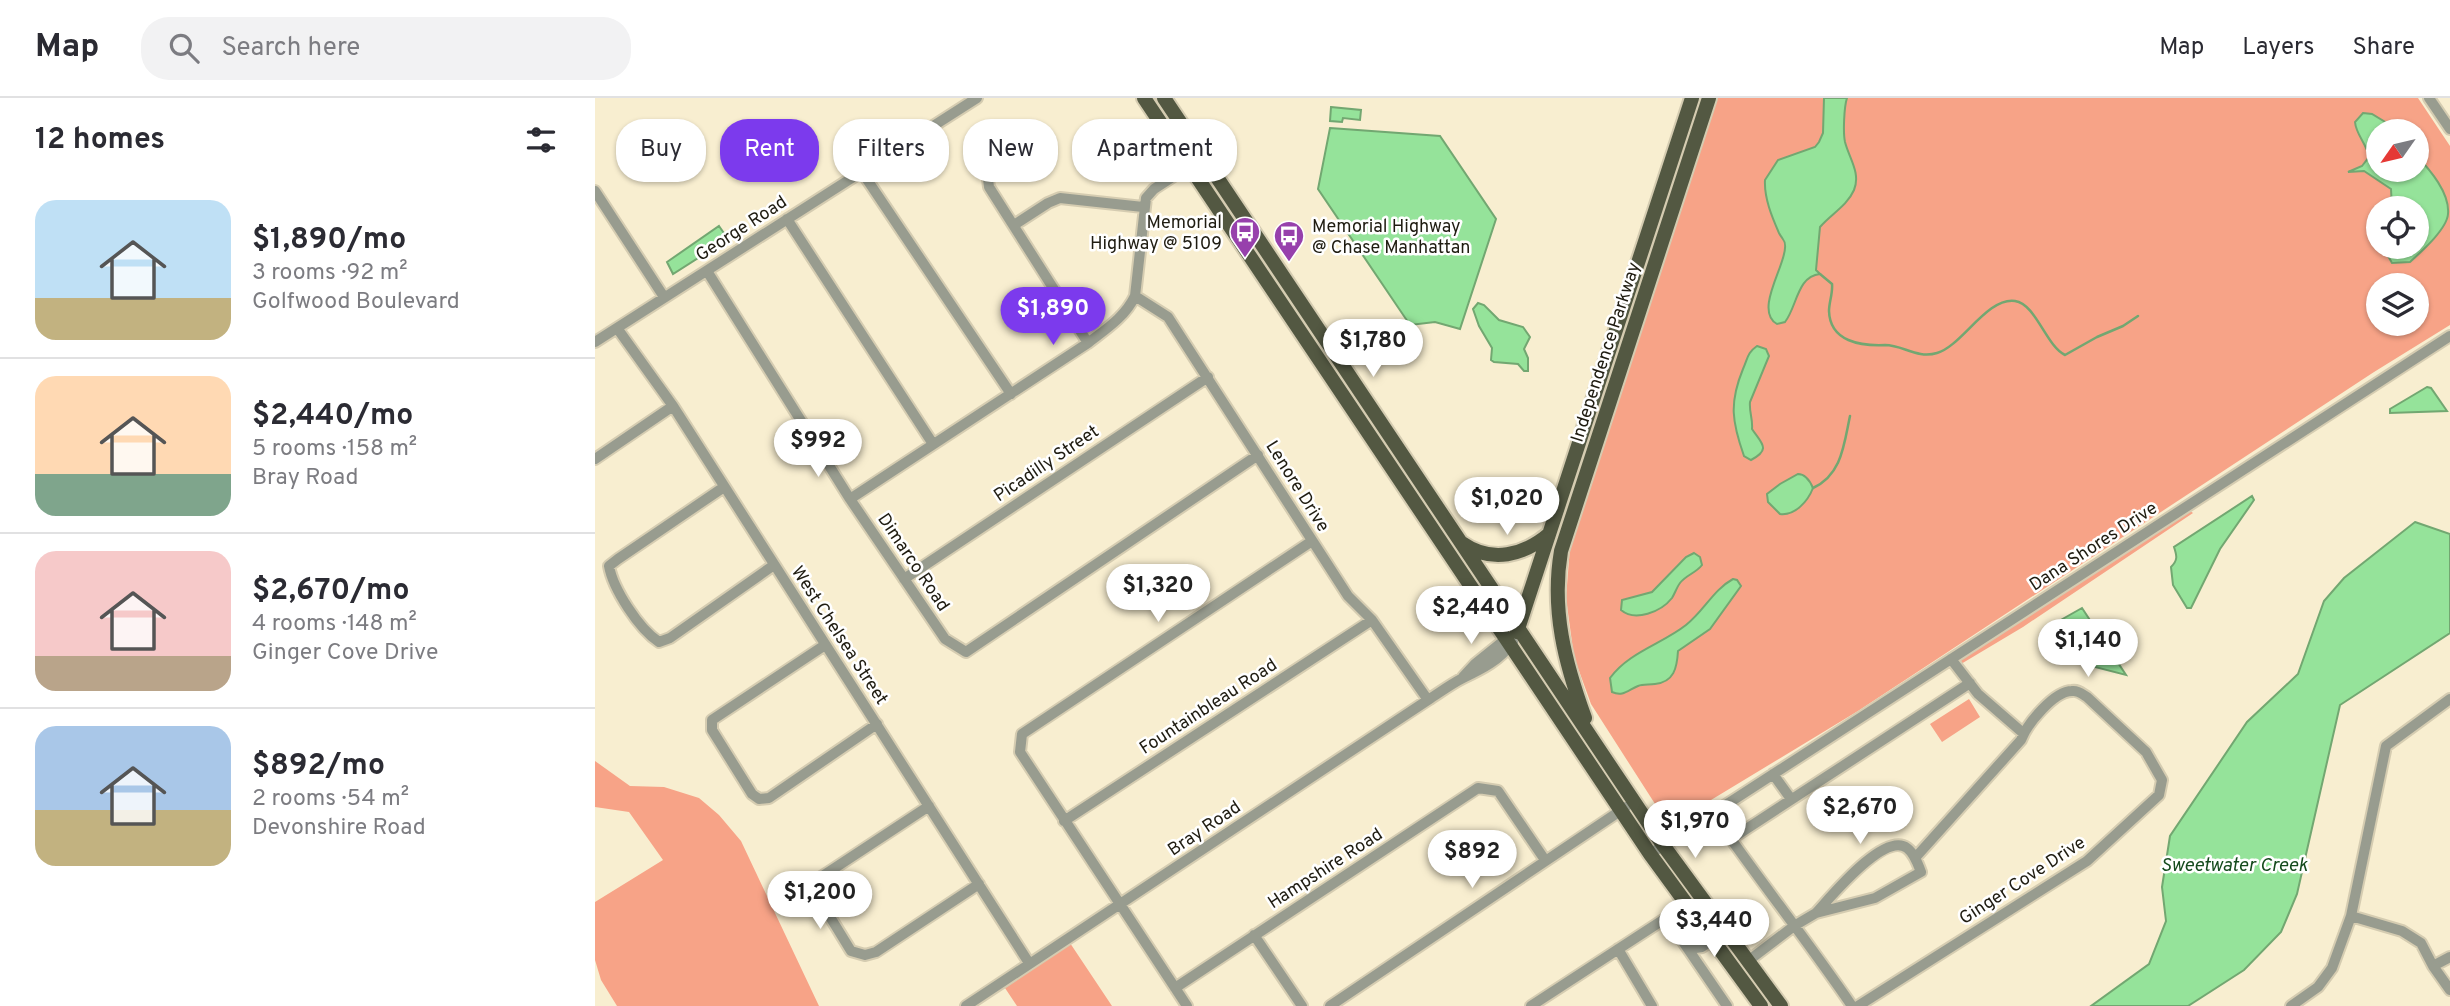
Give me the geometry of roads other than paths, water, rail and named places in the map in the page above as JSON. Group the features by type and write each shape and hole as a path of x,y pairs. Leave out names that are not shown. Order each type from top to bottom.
{"main road":[{"path":"1144,98 1158,119"},
{"path":"1164,98 1178,119"},
{"name":"Independence Parkway","path":"1514,639 1692,98"},
{"name":"Independence Parkway","path":"1595,742 1571,678 1562,644 1558,604 1560,560 1568,528 1709,98"},
{"path":"1200,182 1423,515 1514,639 1537,655 1663,845 1781,1006"},
{"path":"1220,182 1462,543 1514,639 1621,811 1686,905 1707,943 1761,1006"},
{"path":"1283,305 1296,296"},
{"path":"1357,416 1370,407"},
{"path":"1423,515 1437,506"},
{"path":"1462,543 1483,553 1512,555 1527,550 1550,533"},
{"path":"1686,905 1699,896"}],"street":[{"name":"George Road","path":"945,119 978,98"},
{"path":"2429,98 2450,129"},
{"name":"George Road","path":"595,342 846,182"},
{"path":"869,182 1011,394"},
{"path":"988,182 989,187 1088,342"},
{"path":"850,499 1088,342 1129,309 1135,296 1143,207 1147,195 1165,182"},
{"path":"595,191 664,297"},
{"path":"1014,225 1060,198 1143,207"},
{"path":"787,219 933,444"},
{"name":"Dimarco Road","path":"707,271 850,499 904,579 945,639 966,652 1258,455"},
{"name":"Lenore Drive","path":"1135,296 1168,317 1348,596 1372,620 1428,700"},
{"name":"West Chelsea Street","path":"617,328 673,406 1029,963"},
{"name":"Dana Shores Drive","path":"1650,854 2450,336"},
{"name":"Picadilly Street","path":"904,579 1208,377"},
{"path":"595,459 673,406"},
{"path":"724,487 609,566 611,580 647,635 659,642 670,638 774,565"},
{"path":"1187,1006 1020,752 1022,734 1312,541"},
{"name":"Fountainbleau Road","path":"1064,821 1372,620"},
{"name":"Bray Road","path":"966,1006 1461,679 1475,664 1514,639"},
{"path":"825,645 712,720 712,730 752,794 759,799 769,798 877,724"},
{"path":"1951,659 1978,694 2023,733"},
{"path":"1852,1006 1731,839 1970,683"},
{"name":"Ginger Cove Drive","path":"1858,1006 2087,861 2159,795 2162,780 2146,752 2087,697 2076,690 2057,695 2023,733 2021,740 1915,858"},
{"path":"2291,1006 2318,987 2332,968 2351,916 2386,746 2450,699"},
{"path":"1773,774 1791,799"},
{"name":"Hampshire Road","path":"1175,988 1478,788 1498,790 1545,860"},
{"path":"1330,1006 1634,800"},
{"path":"929,806 815,881 815,894 851,951 865,955 876,952 979,884"},
{"name":"Ginger Cove Drive","path":"1748,961 1816,913 1886,893 1921,872 1915,858 1906,847 1895,845 1887,848 1857,869 1816,913"},
{"path":"1531,1006 1686,905"},
{"path":"2351,916 2402,931 2421,943 2450,990"},
{"path":"1675,930 1727,1006"},
{"path":"1254,935 1302,1006"},
{"path":"1692,954 1707,943"},
{"path":"1618,949 1652,1006"},
{"path":"2433,966 2450,957"}],"water":[{"path":"1824,98 1847,98 1844,138 1856,184 1847,201 1820,227 1816,270 1820,274 1807,280 1785,322 1777,324 1771,318 1769,299 1784,256 1785,245 1769,207 1765,180 1778,160 1815,147 1819,142 1823,133"},
{"path":"1331,107 1361,110 1360,120 1343,118 1342,122 1330,121"},
{"path":"2363,113 2380,119 2366,119 2366,148 2357,131 2355,122"},
{"path":"1330,128 1440,136 1496,219 1460,329 1435,322 1410,325 1318,189"},
{"path":"2366,161 2366,172 2348,172 2362,166"},
{"path":"2429,170 2433,175 2446,198 2448,214 2447,220 2429,244 2429,196 2391,196 2391,189 2380,182 2429,182"},
{"path":"719,226 728,239 673,274 667,262"},
{"path":"2390,259 2413,259 2410,262 2392,263"},
{"path":"1478,303 1484,305 1499,320 1523,327 1530,337 1524,349 1528,358 1528,371 1524,371 1518,364 1491,360 1492,348 1473,309"},
{"path":"1757,346 1766,349 1769,356 1750,402 1752,429 1763,446 1761,452 1751,460 1744,456 1740,444 1734,403 1747,359"},
{"path":"2427,387 2431,388 2447,411 2390,413 2390,409"},
{"path":"1798,474 1809,480 1813,488 1800,507 1791,513 1780,514 1768,502 1767,494"},
{"path":"2252,496 2254,500 2220,549 2191,608 2187,608 2173,585 2171,567 2176,558 2174,547"},
{"name":"Sweetwater Creek","path":"2415,522 2450,534 2450,633 2340,705 2297,894 2281,932 2244,970 2188,1006 2091,1006 2149,964 2166,921 2162,887 2170,836 2247,722 2298,674 2324,601 2344,578"},
{"path":"1694,553 1700,557 1702,565 1682,580 1667,603 1648,614 1633,615 1621,610 1622,600 1652,592 1686,557"},
{"path":"1733,579 1741,586 1710,629 1678,651 1677,663 1670,677 1661,683 1640,685 1622,693 1612,692 1610,678 1618,669 1686,625"},
{"path":"2082,608 2126,675 2087,665 2059,621"}],"waterway":[{"path":"1820,274 1832,284 1829,311 1835,330 1841,336 1857,343 1892,346 1923,354 1946,349 1995,306 2005,302 2015,301 2029,309 2052,343 2065,355 2138,316"},
{"path":"1813,488 1823,482 1836,467 1850,416"}],"place":[{"name":"Memorial Highway @ 5109","path":"1245,259"},
{"name":"Memorial Highway @ Chase Manhattan","path":"1289,263"}]}
